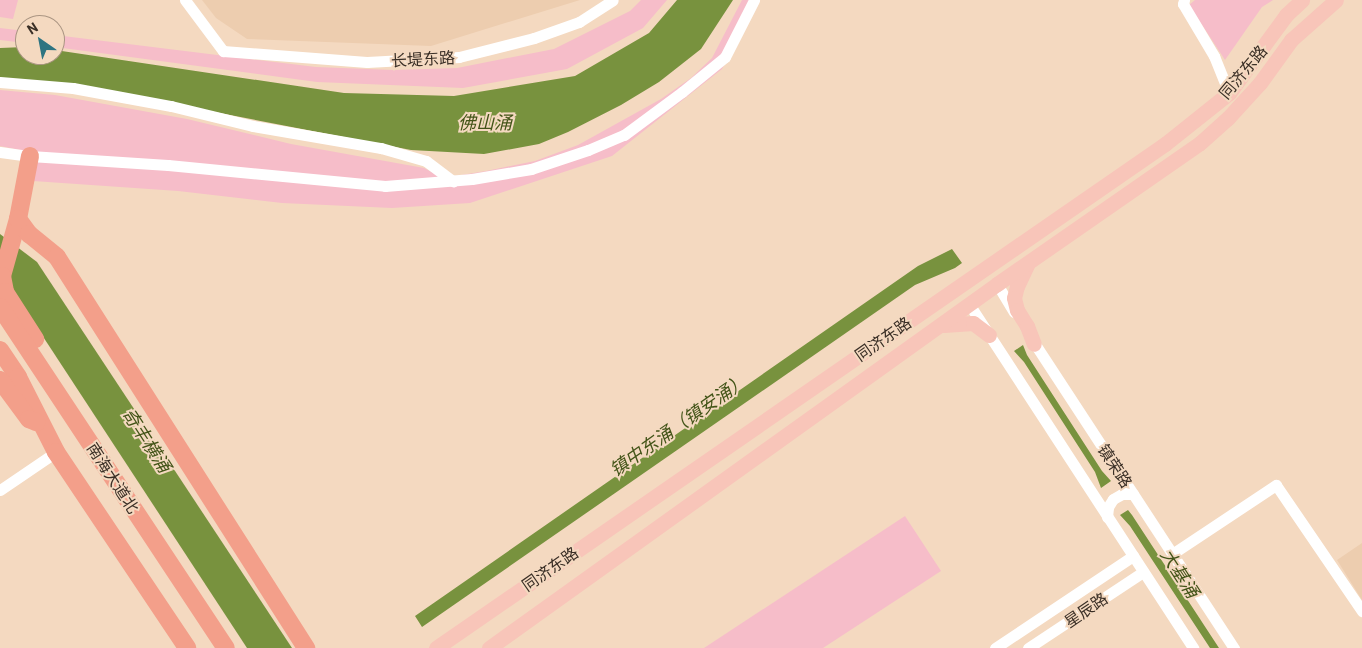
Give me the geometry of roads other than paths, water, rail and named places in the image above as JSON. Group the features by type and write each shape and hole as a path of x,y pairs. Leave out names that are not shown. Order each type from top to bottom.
{"highway":[{"path":"30,156 18,219 2,276 5,292 82,414 85,435"},
{"path":"18,219 29,234 57,257 306,648"},
{"name":"南海大道北","path":"0,307 226,648"},
{"name":"南海大道北","path":"0,350 18,376 56,452 187,648"},
{"path":"0,380 29,419 42,423"}],"main road":[{"name":"同济东路","path":"436,648 1165,144 1230,93 1286,15 1302,0"},
{"name":"同济东路","path":"489,648 997,284 1028,265 1200,143 1228,118 1260,83 1291,40 1336,0"},
{"path":"1028,265 1017,286 1014,298 1017,310 1027,326 1034,344"},
{"path":"942,325 955,322 973,323 989,335"}],"street":[{"name":"长堤东路","path":"185,0 223,51 366,62 459,57 534,38 579,22 613,0"},
{"path":"0,152 30,156 160,164 385,186 453,181 530,169 588,150 624,135 682,92 725,57 754,0"},
{"path":"1184,0 1183,4 1214,56 1230,93"},
{"path":"0,82 73,88 171,106 253,126 381,148 426,161 453,181"},
{"name":"镇荣路","path":"997,284 1034,344 1234,648"},
{"path":"969,304 1193,648"},
{"path":"0,490 56,452"},
{"path":"1172,554 1276,486 1362,611"},
{"path":"1107,517 1108,507 1113,499 1122,494 1133,494"},
{"path":"994,648 1132,556"},
{"name":"星辰路","path":"1028,648 1143,572"}],"water":[{"name":"佛山涌","path":"677,0 733,0 701,49 659,82 621,105 568,132 539,144 484,154 411,150 64,83 0,80 0,48 15,47 15,65 65,65 65,51 344,93 454,96 575,76 649,33"},
{"name":"奇丰横涌","path":"0,234 37,262 292,648 247,648 0,271"},
{"path":"952,249 962,263 955,268 915,285 422,627 415,616 918,266"},
{"path":"1023,345 1027,355 1102,471 1111,481 1101,488 1095,472 1024,362 1014,351"},
{"path":"1128,510 1219,648 1210,648 1130,526 1120,515"}],"water label":[{"name":"镇中东涌（镇安涌）","path":"678,425"},
{"name":"大基涌","path":"1180,573"}]}
